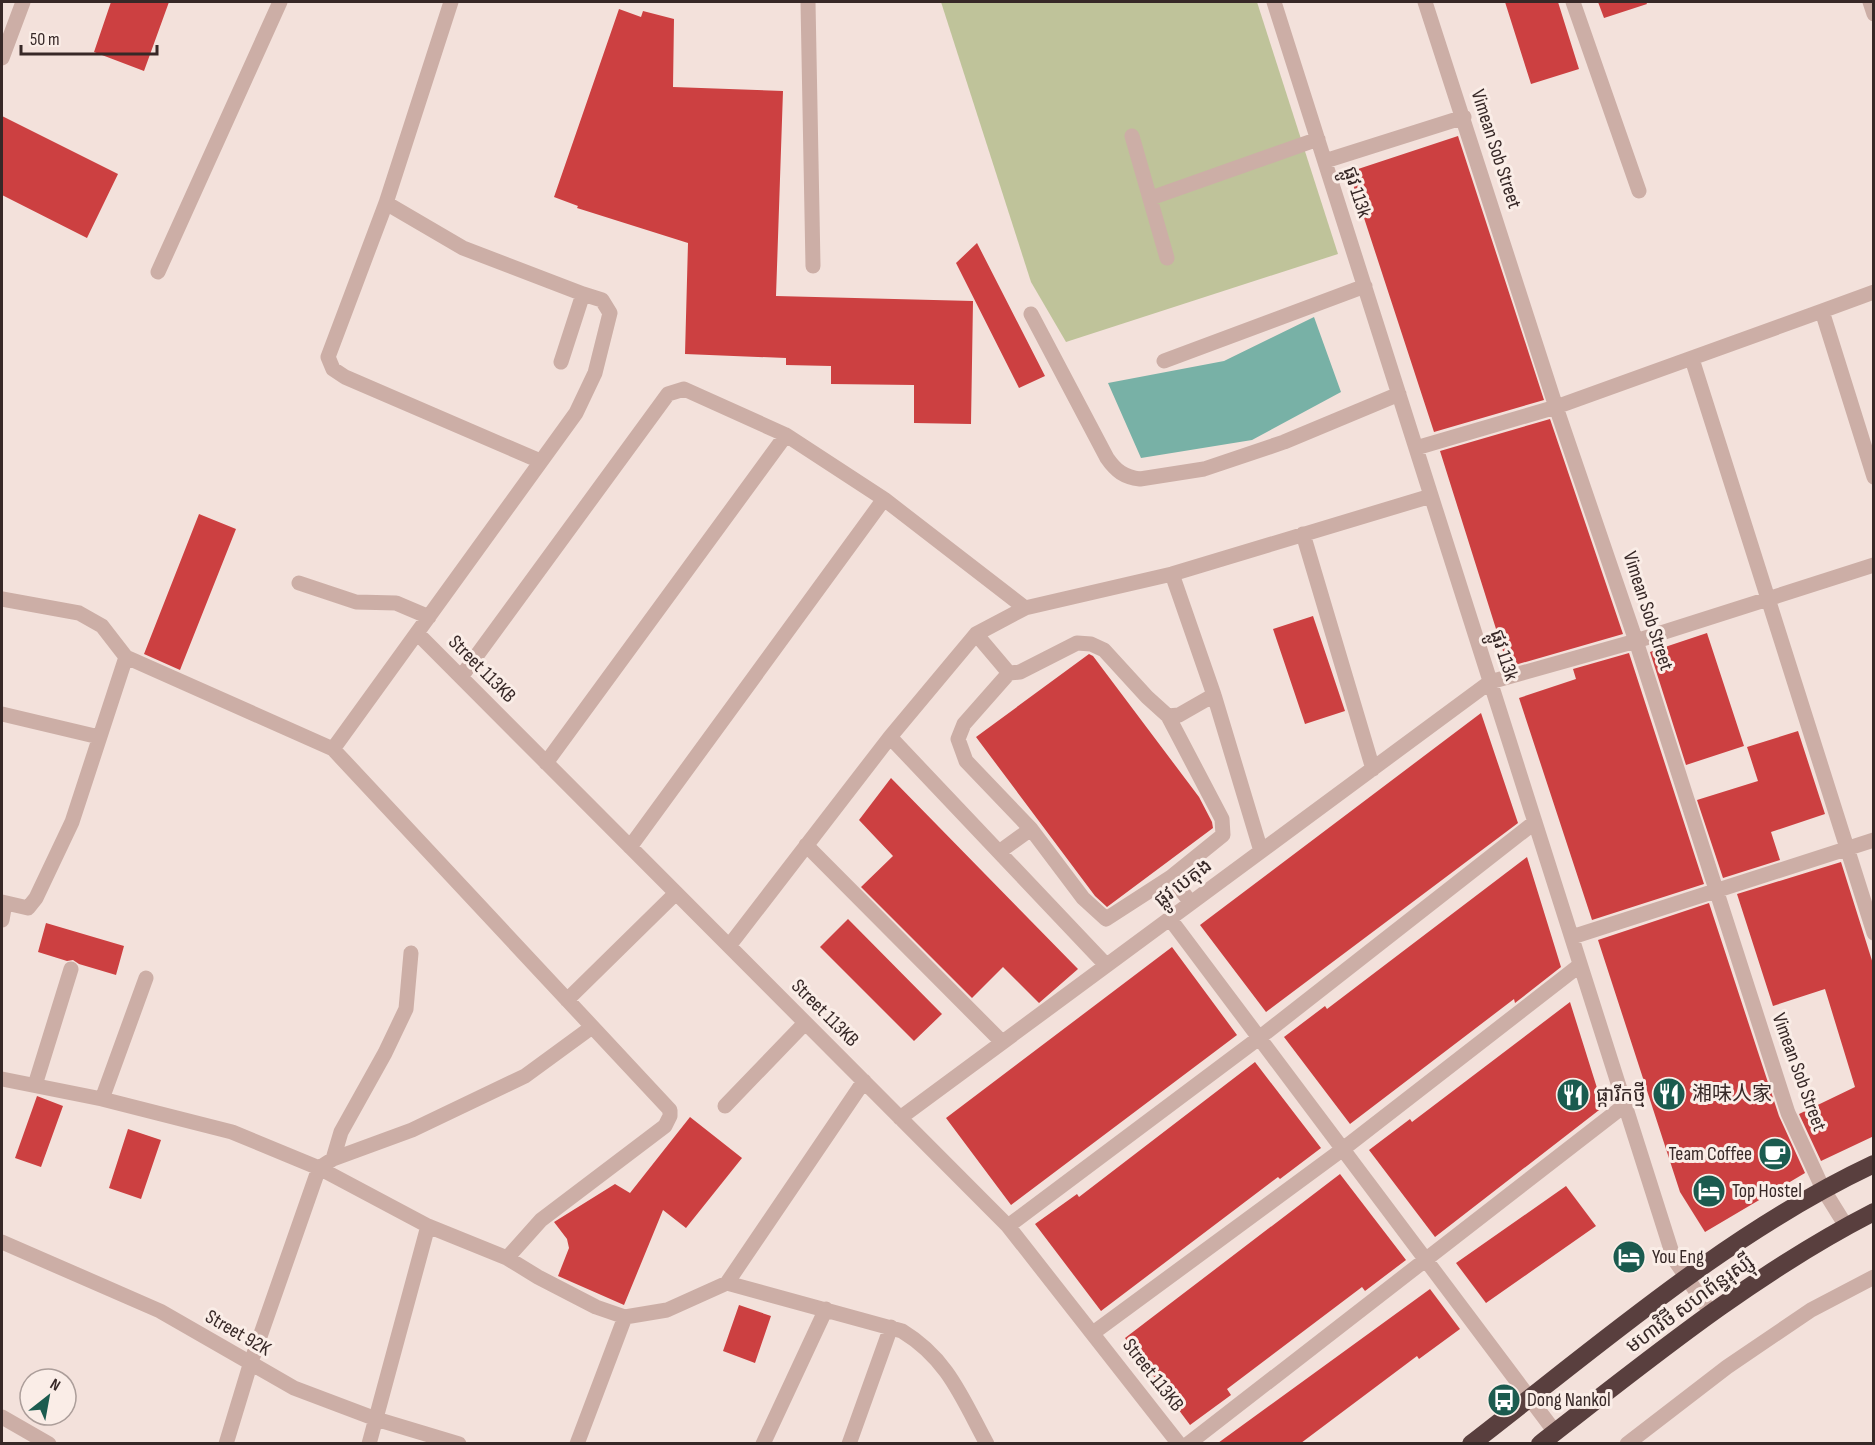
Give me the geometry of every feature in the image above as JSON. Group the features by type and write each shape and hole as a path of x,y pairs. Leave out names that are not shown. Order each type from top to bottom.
{"highway":[{"name":"មហាវិថី សហព័ន្ធរុស្ស៊ី","path":"1471,1443 1734,1244 1823,1189 1874,1164"},
{"name":"មហាវិថី សហព័ន្ធរុស្ស៊ី","path":"1540,1443 1711,1313 1788,1261 1874,1212"}],"street":[{"path":"2,58 24,2"},
{"path":"158,272 280,2"},
{"path":"451,2 386,203 328,357 333,369 345,377 540,461"},
{"path":"808,2 813,266"},
{"name":"ផ្លូវ 113k","path":"1274,2 1674,1259 1711,1313"},
{"name":"Vimean Sob Street","path":"1425,2 1556,407 1636,641 1788,1113 1823,1189 1846,1226"},
{"path":"1573,2 1639,191"},
{"path":"1870,2 1874,14"},
{"path":"1325,161 1464,117"},
{"path":"1132,136 1167,258"},
{"path":"1151,198 1318,139"},
{"path":"333,748 418,634 576,413 595,373 610,313 602,300 463,248 386,203"},
{"path":"1164,361 1365,286"},
{"path":"1416,448 1556,407 1874,292"},
{"path":"561,362 583,294"},
{"path":"1822,311 1874,477"},
{"path":"1031,314 1107,458 1115,470 1130,478 1140,479 1204,469 1284,442 1399,394"},
{"path":"1692,359 1874,933"},
{"path":"461,677 668,394 684,389 786,435 884,500 1025,608"},
{"path":"546,763 786,435"},
{"path":"729,946 890,737 976,634 1025,608 1172,574 1431,496"},
{"path":"630,847 884,500"},
{"path":"1303,534 1373,769"},
{"path":"1490,682 1636,641 1874,565"},
{"path":"1172,574 1214,696 1261,851"},
{"path":"299,583 356,602 396,603 429,617"},
{"path":"2,598 79,614 102,626 126,657 333,748 670,1110 665,1126 541,1220 507,1258"},
{"name":"Street 113KB","path":"418,634 1008,1226 1179,1443"},
{"path":"976,634 1009,673"},
{"path":"1077,644 1091,644 1104,650 1147,697 1168,716 1222,819 1225,829 1220,839 1170,877 1106,919 1083,898 1031,829 966,761 958,739 964,724 1009,673 1020,672 1077,644"},
{"path":"2,920 3,903 28,908 36,898 72,822 126,657"},
{"name":"ផ្លូវ បេតុង","path":"900,1118 1490,682"},
{"path":"1168,716 1179,715 1214,696"},
{"path":"2,714 99,737"},
{"path":"890,737 1106,965"},
{"path":"1008,1226 1259,1038 1535,822"},
{"path":"999,852 1031,829"},
{"path":"1572,937 1874,840"},
{"path":"806,845 1002,1042"},
{"path":"1170,877 1191,903"},
{"path":"567,1000 676,893"},
{"path":"1170,919 1555,1432"},
{"path":"333,1159 341,1132 386,1053 406,1009 411,953"},
{"path":"1093,1333 1342,1149 1580,965"},
{"path":"35,1085 71,969"},
{"path":"102,1099 146,978"},
{"path":"725,1106 805,1023"},
{"path":"226,1443 250,1365 319,1168 333,1159 412,1130 525,1076 592,1027"},
{"path":"2,1079 102,1099 232,1132 319,1168 428,1226 507,1258 596,1307 625,1317 667,1310 727,1283 864,1081"},
{"path":"1188,1443 1624,1105"},
{"path":"369,1443 428,1226"},
{"name":"Street 92K","path":"2,1242 160,1311 250,1365 294,1388 376,1419 459,1443"},
{"path":"1627,1443 1727,1367 1811,1311 1874,1277"},
{"path":"727,1283 891,1327 925,1344 943,1364 987,1443"},
{"path":"763,1443 826,1309"},
{"path":"577,1443 625,1317"},
{"path":"849,1443 891,1327"},
{"path":"2,1417 49,1443"}],"green space":[{"path":"941,2 1257,2 1338,254 1066,342 1031,282"}],"water":[{"path":"1314,317 1341,392 1252,440 1141,458 1108,383 1224,361"}],"building":[{"path":"111,2 169,2 144,71 94,52"},
{"path":"1505,2 1558,2 1579,69 1531,84"},
{"path":"1598,2 1646,2 1647,4 1604,18"},
{"path":"619,9 641,17 643,11 674,19 673,87 783,91 776,296 973,301 971,424 914,423 914,385 831,384 831,366 786,365 786,358 685,354 688,243 577,208 578,206 554,197"},
{"path":"2,116 118,174 87,238 2,195"},
{"path":"1458,136 1544,400 1434,432 1349,172"},
{"path":"977,243 1045,376 1019,388 956,263"},
{"path":"1550,419 1623,634 1508,667 1440,451"},
{"path":"199,514 236,529 180,670 144,654"},
{"path":"1313,616 1345,711 1305,724 1273,629"},
{"path":"1707,633 1744,746 1686,765 1650,652"},
{"path":"1629,653 1704,884 1592,920 1519,698 1576,679 1573,669"},
{"path":"1089,654 1093,656 1199,797 1213,828 1107,907 1095,896 976,737"},
{"path":"1481,713 1518,823 1266,1012 1200,925"},
{"path":"1798,731 1825,814 1771,832 1780,860 1723,878 1697,800 1758,781 1747,747"},
{"path":"891,778 1078,969 1039,1003 1003,967 972,998 861,887 893,856 859,820"},
{"path":"1527,857 1561,967 1515,1003 1514,999 1350,1124 1284,1037 1325,1006 1327,1009"},
{"path":"1841,862 1874,967 1874,1136 1821,1161 1799,1114 1855,1087 1825,989 1773,1006 1737,894"},
{"path":"1709,903 1779,1116 1805,1173 1705,1232 1680,1192 1598,940"},
{"path":"848,919 942,1014 914,1041 820,947"},
{"path":"46,923 124,946 116,975 79,964 73,960 67,961 38,952"},
{"path":"1172,947 1237,1035 1011,1205 946,1118"},
{"path":"1570,1002 1603,1107 1435,1237 1369,1150 1410,1119 1412,1122"},
{"path":"1255,1062 1321,1148 1280,1179 1278,1177 1101,1311 1035,1224 1077,1194 1079,1197"},
{"path":"37,1096 63,1106 41,1167 15,1158"},
{"path":"690,1117 742,1158 686,1228 663,1210 624,1305 558,1276 569,1248 567,1239 554,1222 615,1184 630,1193"},
{"path":"128,1129 161,1140 141,1199 109,1188"},
{"path":"1340,1174 1406,1260 1365,1291 1362,1287 1227,1389 1231,1395 1190,1425 1125,1338"},
{"path":"1566,1186 1596,1226 1486,1303 1456,1263"},
{"path":"1430,1289 1460,1329 1419,1359 1417,1356 1301,1443 1218,1443"},
{"path":"739,1305 771,1316 755,1363 723,1351"}],"place":[{"name":"湘味人家","path":"1669,1094"},
{"name":"ផ្ការីកថ្មី","path":"1573,1095"},
{"name":"Team Coffee","path":"1775,1154"},
{"name":"Top Hostel","path":"1709,1191"},
{"name":"You Eng","path":"1629,1257"},
{"name":"Dong Nankol","path":"1504,1400"}]}
